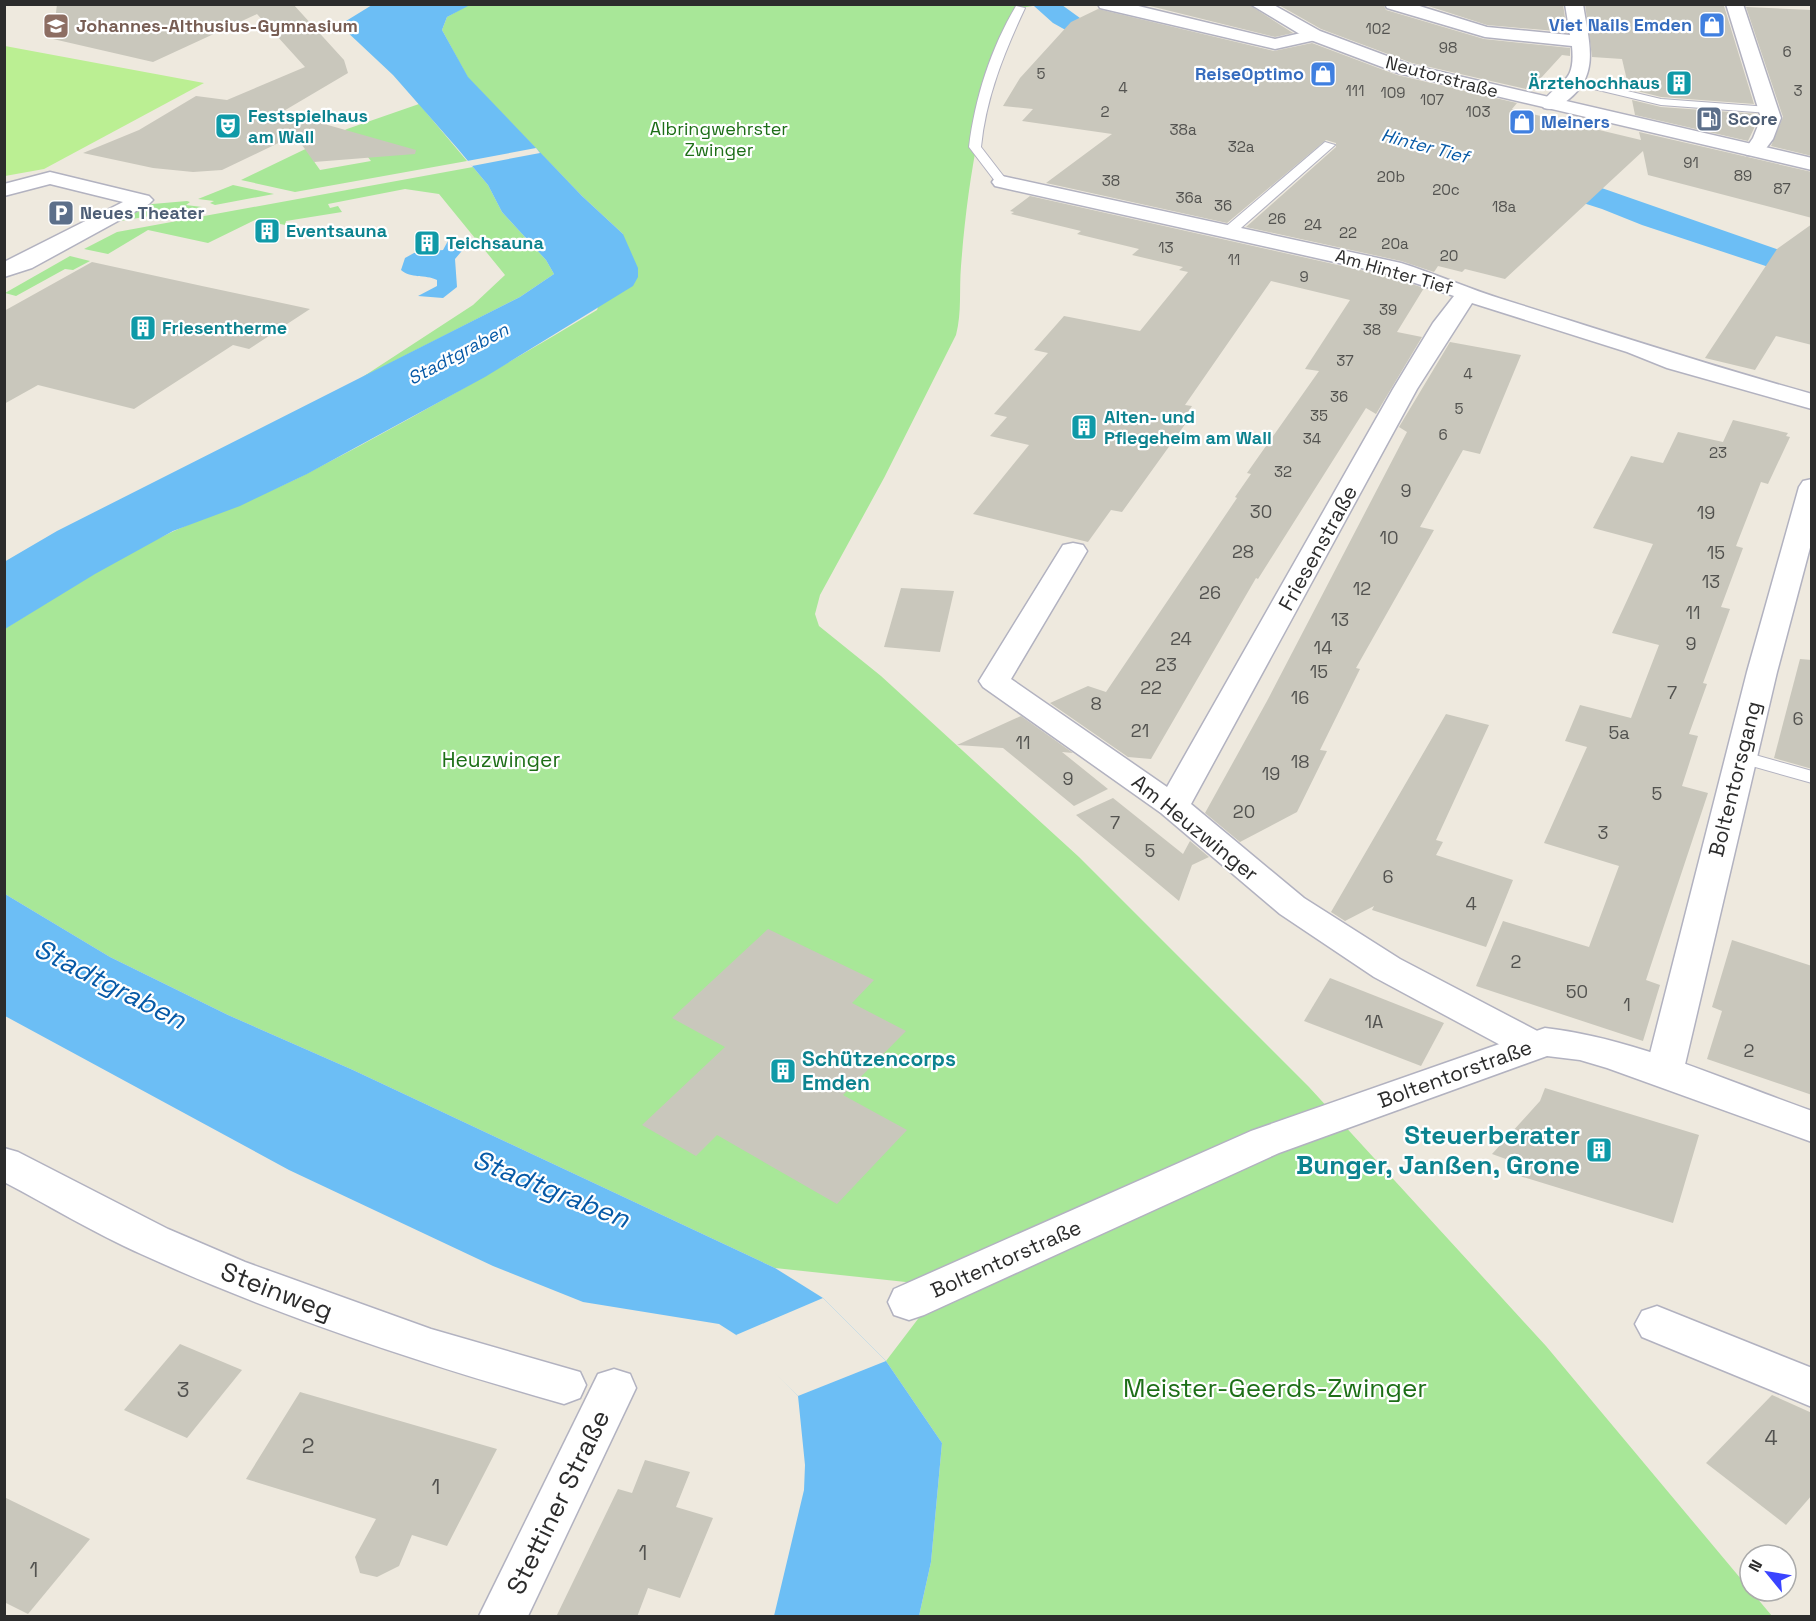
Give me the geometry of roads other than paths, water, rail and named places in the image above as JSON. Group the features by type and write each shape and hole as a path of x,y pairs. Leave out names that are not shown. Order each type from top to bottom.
{"street":[{"path":"1106,4 1275,44 1314,35"},
{"name":"Neutorstraße","path":"1257,4 1314,35 1405,69 1812,164"},
{"path":"1393,4 1485,32 1579,41"},
{"path":"1551,104 1577,82 1582,64 1574,4"},
{"path":"1734,4 1769,110 1769,127 1754,151"},
{"path":"4,190 50,178 142,200 24,263 4,270"},
{"name":"Am Hinter Tief","path":"1002,182 1393,268 1434,280 1493,304 1635,346 1676,363 1812,402"},
{"name":"Friesenstraße","path":"1173,806 1405,389 1445,323 1467,294"},
{"name":"Boltentorsgang","path":"1664,1073 1741,758 1812,487"},
{"name":"Am Heuzwinger","path":"1074,551 994,681 1173,806 1292,906 1387,968 1532,1045"},
{"name":"Boltentorstraße","path":"909,1302 1265,1142 1545,1042 1580,1046 1664,1073 1812,1126"},
{"name":"Steinweg","path":"4,1163 160,1245 230,1274 429,1347 564,1384"},
{"path":"1657,1324 1812,1388"},
{"name":"Stettiner Straße","path":"503,1617 614,1388"}],"lane":[{"path":"1002,182 975,147 976,135 988,84 1020,8"},
{"path":"1577,82 1661,102 1769,110"},
{"path":"1228,232 1329,145"},
{"path":"1741,758 1812,777"}],"water":[{"name":"Stadtgraben","path":"372,5 470,5 447,17 442,30 468,77 582,196 623,234 638,268 638,277 633,286 485,377 307,474 240,506 173,531 95,574 5,629 4,562 57,531 520,297 554,274 546,260 502,212 488,185 458,149 393,75 344,29 346,21"},
{"name":"Hinter Tief","path":"1062,5 1091,26 1573,178 1811,261 1811,281 1642,225 1602,209 1098,48 1053,23 1034,6"},
{"path":"449,239 472,239 455,259 457,287 443,298 418,296 437,286 437,280 405,273 401,270 405,258 414,253 443,250"},
{"name":"Stadtgraben","path":"5,894 110,957 228,1015 353,1070 775,1268 823,1298 886,1361 942,1443 931,1562 919,1616 774,1616 804,1490 805,1465 798,1396 744,1340 719,1324 583,1302 493,1266 289,1170 5,1016"}],"place":[{"name":"Viet Nails Emden","path":"1712,25"},
{"name":"Johannes-Althusius-Gymnasium","path":"56,26"},
{"name":"ReiseOptimo","path":"1323,74"},
{"name":"Ärztehochhaus","path":"1679,83"},
{"name":"Score","path":"1709,119"},
{"name":"Meiners","path":"1522,122"},
{"name":"Festspielhaus am Wall","path":"228,126"},
{"name":"Neues Theater","path":"61,213"},
{"name":"Eventsauna","path":"267,231"},
{"name":"Teichsauna","path":"427,243"},
{"name":"Friesentherme","path":"143,328"},
{"name":"Alten- und Pflegeheim am Wall","path":"1084,427"},
{"name":"Schützencorps Emden","path":"783,1071"},
{"name":"Steuerberater Bunger, Janßen, Grone","path":"1599,1150"}],"park label":[{"name":"Albringwehrster Zwinger","path":"719,139"},
{"name":"Heuzwinger","path":"501,760"},
{"name":"Meister-Geerds-Zwinger","path":"1275,1388"}]}
